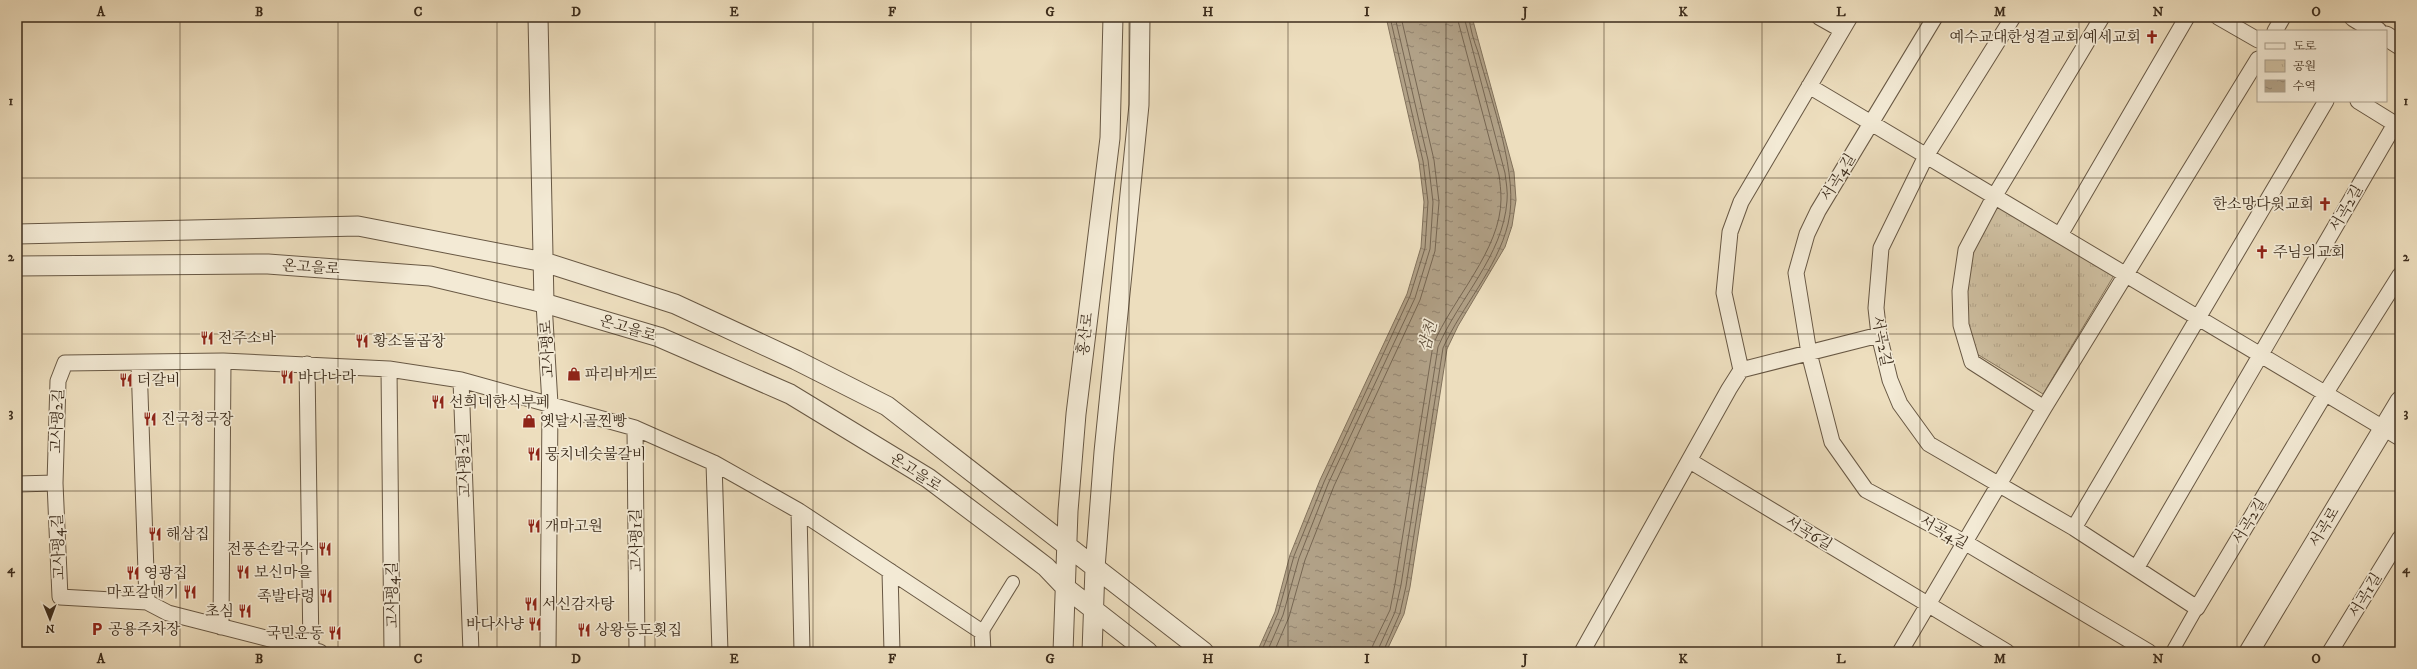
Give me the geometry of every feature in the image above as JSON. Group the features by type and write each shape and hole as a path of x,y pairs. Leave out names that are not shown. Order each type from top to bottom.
{"street":[{"path":"538,17 544,262"},
{"name":"홍산로","path":"1063,652 1076,414 1110,138 1113,17"},
{"name":"홍산로","path":"1092,652 1095,568 1104,452 1139,105 1140,17"},
{"path":"1819,17 1842,30"},
{"path":"1741,370 1724,293 1730,232 1741,202 1850,17"},
{"name":"서곡4길","path":"1935,17 1871,123 1807,234 1796,273 1809,353 1832,442 1866,490 1966,543 2149,652"},
{"name":"서곡2길","path":"2013,17 1926,156 1881,248 1876,308 1879,335 1890,380 1900,404 1929,444 2074,528 2137,567 2197,608"},
{"path":"2044,408 1972,362 1962,332 1960,291 1966,250 1994,197 2102,17"},
{"path":"2060,235 2187,17"},
{"path":"2218,17 2257,39"},
{"path":"2276,30 2283,17"},
{"path":"2354,17 2375,30"},
{"path":"2387,37 2400,45"},
{"path":"1900,652 1966,543 2044,408 2257,61"},
{"path":"1809,86 2400,438"},
{"path":"2074,528 2325,102"},
{"path":"2360,102 2398,125"},
{"name":"서곡2길","path":"2137,567 2398,125"},
{"path":"17,234 358,226 544,262 675,304 796,360 887,406 1068,548 1204,652"},
{"name":"고사평로","path":"544,262 544,303 550,404 548,652"},
{"name":"온고을로","path":"17,266 268,264 430,276 544,303 659,337 790,394 928,478 1046,567 1066,588 1148,652"},
{"name":"서곡2길","path":"2172,652 2325,394 2400,275"},
{"path":"1582,652 1741,370 1879,335"},
{"path":"221,627 223,361"},
{"name":"고사평2길","path":"55,483 58,381 66,363 223,361 389,369 461,380 550,404"},
{"path":"139,363 147,602"},
{"name":"고사평4길","path":"55,483 60,597 147,602 168,613 315,651 310,517 307,364"},
{"name":"고사평4길","path":"389,369 392,652"},
{"name":"고사평2길","path":"461,380 471,652"},
{"name":"서곡로","path":"2249,652 2400,401"},
{"path":"550,404 635,428 714,463 798,511 982,632"},
{"name":"고사평1길","path":"635,428 637,652"},
{"name":"서곡6길","path":"1690,461 1929,605 2002,651"},
{"path":"714,463 720,652"},
{"path":"17,484 55,483"},
{"path":"798,511 802,652"},
{"name":"서곡1길","path":"2330,652 2400,538"},
{"path":"890,571 892,652"},
{"path":"983,652 982,632 1013,582"}],"green space":[{"path":"1994,199 2116,272 2043,394 1977,354 1964,318 1968,245"}],"water":[{"name":"삼천","path":"1386,17 1472,17 1514,172 1516,200 1512,226 1505,247 1458,326 1447,349 1410,587 1404,614 1387,650 1385,652 1257,652 1275,612 1290,555 1320,480 1407,294 1421,247 1424,202 1419,162"}],"place":[{"name":"예수교대한성결교회 예세교회","path":"2152,37"},
{"name":"한소망다윗교회","path":"2325,204"},
{"name":"주님의교회","path":"2262,252"},
{"name":"전주소바","path":"207,338"},
{"name":"황소돌곱창","path":"362,341"},
{"name":"파리바게뜨","path":"574,374"},
{"name":"바다나라","path":"287,377"},
{"name":"더갈비","path":"126,380"},
{"name":"선희네한식부페","path":"438,402"},
{"name":"진국청국장","path":"150,419"},
{"name":"옛날시골찐빵","path":"529,421"},
{"name":"뭉치네숫불갈비","path":"534,454"},
{"name":"개마고원","path":"534,526"},
{"name":"해삼집","path":"155,534"},
{"name":"전풍손칼국수","path":"325,549"},
{"name":"보신마을","path":"243,572"},
{"name":"영광집","path":"133,573"},
{"name":"마포갈매기","path":"190,592"},
{"name":"족발타령","path":"326,596"},
{"name":"서신감자탕","path":"531,604"},
{"name":"초심","path":"245,611"},
{"name":"바다사냥","path":"535,624"},
{"name":"공용주차장","path":"97,629"},
{"name":"상왕등도횟집","path":"584,630"},
{"name":"국민운동","path":"335,633"}]}
